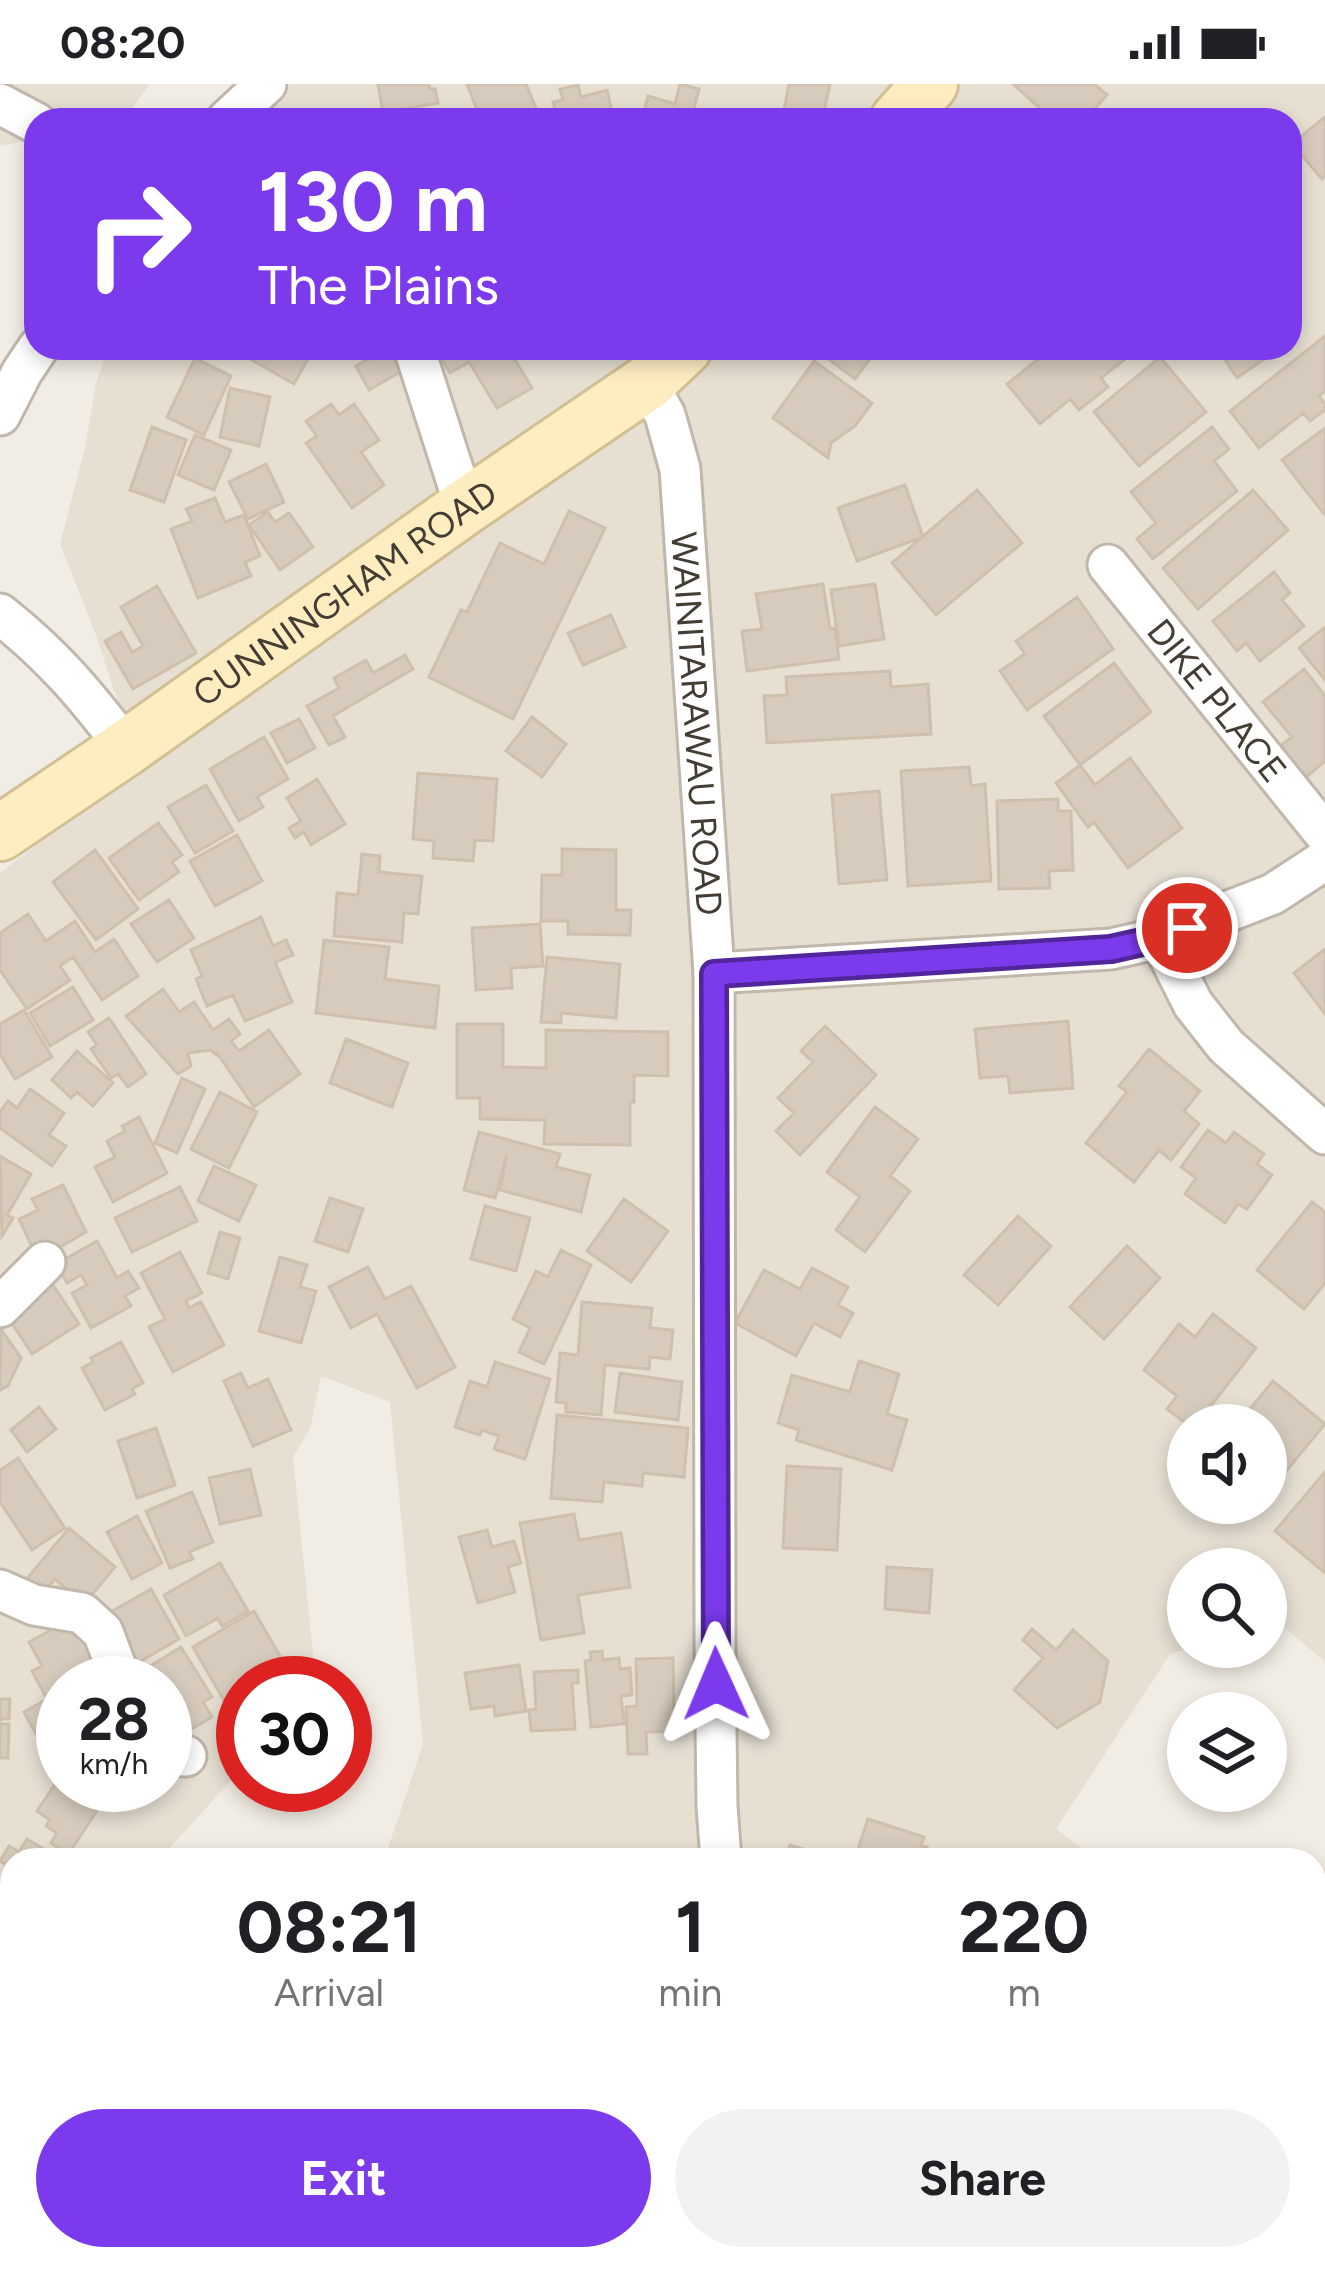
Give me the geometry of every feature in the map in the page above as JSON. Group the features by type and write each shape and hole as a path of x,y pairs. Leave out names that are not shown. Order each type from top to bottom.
{"main road":[{"path":"909,108 930,84"},
{"name":"CUNNINGHAM ROAD","path":"0,832 666,366"}],"street":[{"path":"240,108 266,84"},
{"path":"0,415 31,360"},
{"path":"418,360 465,507"},
{"name":"WAINITARAWAU ROAD","path":"666,366 665,415 680,469 714,974 715,1643 720,1848"},
{"name":"DIKE PLACE","path":"1108,566 1325,834"},
{"path":"0,614 68,674 126,748"},
{"path":"714,974 1111,949 1160,938 1273,894 1325,860"},
{"path":"1160,938 1193,1004 1226,1046 1325,1134"},
{"path":"0,1307 45,1262"},
{"path":"0,1590 34,1605 82,1613 104,1632 112,1656"}],"shaded area":[{"path":"0,84 150,84 132,108 24,108 24,141 0,146"},
{"path":"292,84 1325,84 1325,1662 1287,1629 1287,1548 1167,1548 1167,1659 1056,1829 1082,1848 388,1848 423,1744 390,1402 321,1376 310,1429 293,1457 313,1656 216,1656 216,1797 170,1848 0,1848 0,873 79,812 120,709 60,544 104,360 1302,360 1302,108 267,108"}],"building":[{"path":"378,84 429,84 435,89 438,103 382,108"},
{"path":"467,84 526,84 536,108 476,108"},
{"path":"680,84 699,89 694,108 645,108 648,96 675,104"},
{"path":"789,84 830,84 825,108 784,108"},
{"path":"1013,84 1094,84 1107,95 1096,108 1040,108"},
{"path":"578,85 581,97 607,90 611,108 555,108 553,102 563,100 560,89"},
{"path":"1325,117 1322,179 1302,156 1302,136"},
{"path":"1325,336 1325,391 1319,396 1325,410 1310,421 1303,413 1259,448 1230,411 1295,360 1302,360 1302,354"},
{"path":"194,360 231,376 204,435 167,417"},
{"path":"252,360 307,360 294,384"},
{"path":"366,360 395,360 402,371 369,390 356,366"},
{"path":"442,360 515,360 532,388 497,408 469,362 450,373"},
{"path":"830,360 869,360 855,379"},
{"path":"1037,360 1124,360 1101,378 1108,387 1079,410 1070,399 1040,424 1007,384"},
{"path":"1156,360 1163,360 1206,412 1139,466 1094,412"},
{"path":"1225,360 1263,360 1237,378"},
{"path":"814,361 872,403 855,426 831,443 828,458 773,418"},
{"path":"230,388 270,397 259,446 220,437"},
{"path":"331,404 339,415 354,404 379,440 361,452 384,485 352,508 306,443 317,436 306,421"},
{"path":"152,427 186,440 164,502 130,490"},
{"path":"1212,427 1229,449 1214,461 1237,491 1153,559 1137,539 1156,523 1131,492"},
{"path":"1325,428 1325,514 1324,514 1282,460"},
{"path":"195,435 231,450 214,490 178,475"},
{"path":"266,464 284,502 248,519 229,482"},
{"path":"905,485 923,537 857,561 838,508"},
{"path":"977,490 1022,543 936,615 892,563"},
{"path":"1253,490 1288,530 1198,609 1163,568"},
{"path":"215,498 225,522 244,515 260,556 245,562 251,576 198,598 171,529 192,521 186,509"},
{"path":"569,511 605,528 513,719 429,677 500,543 544,564"},
{"path":"268,512 275,522 289,513 313,547 280,570 249,525"},
{"path":"1274,572 1290,593 1282,600 1304,626 1260,661 1246,643 1237,651 1213,621"},
{"path":"823,584 839,659 747,671 742,631 762,629 756,594"},
{"path":"875,584 884,639 839,646 831,590"},
{"path":"157,586 196,653 133,689 105,641 121,632 132,652 143,646 121,607"},
{"path":"1077,597 1113,649 1027,710 1000,671 1025,654 1016,641"},
{"path":"611,615 625,647 583,665 568,633"},
{"path":"1325,627 1325,680 1299,648"},
{"path":"405,655 413,669 333,716 345,737 329,745 307,706 339,688 334,678 366,660 373,673"},
{"path":"1114,663 1151,712 1080,765 1044,716"},
{"path":"1304,669 1325,696 1325,761 1305,778 1280,746 1292,737 1263,702"},
{"path":"890,671 891,687 928,684 931,734 767,743 764,696 787,695 786,677"},
{"path":"532,717 566,744 542,777 506,751"},
{"path":"299,719 315,748 287,763 271,733"},
{"path":"264,737 288,779 257,797 263,807 239,821 210,769"},
{"path":"1130,758 1182,828 1128,868 1094,822 1088,827 1056,783 1080,765 1095,785"},
{"path":"969,767 971,786 985,784 991,881 908,886 901,771"},
{"path":"418,773 497,779 493,841 475,840 473,861 433,858 434,841 413,839"},
{"path":"317,779 345,824 311,845 304,832 295,838 289,828 301,821 287,798"},
{"path":"206,785 233,831 195,853 168,807"},
{"path":"879,791 887,880 839,884 832,795"},
{"path":"1058,799 1058,811 1071,811 1073,870 1049,871 1050,888 999,889 997,801"},
{"path":"158,823 182,855 172,862 179,872 139,900 109,858"},
{"path":"237,835 262,881 215,906 190,861"},
{"path":"562,849 616,850 616,910 631,910 630,935 568,934 568,921 541,921 542,875 562,875"},
{"path":"95,850 138,909 96,940 53,882"},
{"path":"362,854 380,856 379,872 422,876 418,914 404,913 402,942 334,936 337,893 358,895"},
{"path":"169,900 194,938 157,962 131,924"},
{"path":"28,914 46,941 75,921 95,952 114,939 138,976 102,1000 73,957 60,966 70,980 27,1009 0,970 0,933"},
{"path":"261,917 273,946 286,940 293,955 275,962 292,1002 245,1021 233,995 207,1006 191,950"},
{"path":"540,924 543,966 511,968 512,988 476,990 472,928"},
{"path":"324,940 389,947 385,979 439,986 435,1028 316,1013"},
{"path":"1325,949 1325,1014 1294,973"},
{"path":"547,957 620,964 616,1018 561,1013 561,1023 541,1022"},
{"path":"73,987 93,1020 50,1046 30,1013"},
{"path":"163,989 179,1012 194,1002 213,1030 229,1019 240,1034 231,1041 239,1051 269,1030 300,1074 254,1107 211,1050 188,1053 191,1066 178,1074 126,1016"},
{"path":"24,1010 52,1057 15,1079 0,1054 0,1024"},
{"path":"109,1018 146,1074 128,1087 118,1074 111,1078 91,1049 97,1045 88,1032"},
{"path":"1068,1021 1073,1088 1010,1093 1008,1076 980,1078 975,1029"},
{"path":"457,1024 503,1024 503,1067 546,1068 546,1030 668,1032 668,1076 634,1075 630,1145 544,1144 545,1120 480,1119 480,1098 457,1098"},
{"path":"825,1026 876,1075 800,1155 776,1131 794,1113 778,1098 813,1062 801,1051"},
{"path":"346,1039 408,1063 392,1107 330,1083"},
{"path":"1149,1049 1200,1091 1184,1111 1199,1124 1171,1160 1159,1150 1134,1182 1086,1143 1127,1092 1119,1086"},
{"path":"77,1051 113,1083 93,1106 77,1092 71,1098 52,1080"},
{"path":"182,1078 205,1089 177,1153 155,1143"},
{"path":"30,1089 64,1113 49,1135 66,1146 52,1166 0,1128 0,1112 8,1101 17,1108"},
{"path":"220,1092 257,1112 229,1168 191,1149"},
{"path":"875,1107 918,1139 890,1176 910,1191 865,1252 836,1230 860,1197 827,1172"},
{"path":"139,1117 167,1173 113,1202 95,1167 115,1157 107,1141"},
{"path":"1208,1130 1226,1143 1234,1132 1264,1154 1257,1164 1272,1175 1247,1209 1238,1204 1225,1223 1185,1194 1196,1178 1181,1167"},
{"path":"479,1132 560,1154 556,1167 590,1175 581,1212 500,1190 507,1154 495,1198 464,1190"},
{"path":"0,1156 31,1174 7,1215 13,1218 2,1236"},
{"path":"214,1166 256,1185 239,1221 198,1201"},
{"path":"63,1185 86,1232 38,1260 19,1219 38,1210 32,1199"},
{"path":"180,1187 197,1221 132,1252 115,1218"},
{"path":"330,1198 363,1209 348,1252 315,1241"},
{"path":"624,1199 668,1231 631,1282 587,1251"},
{"path":"1312,1202 1325,1212 1325,1283 1304,1309 1257,1270"},
{"path":"485,1206 530,1218 516,1271 471,1259"},
{"path":"1018,1216 1051,1246 998,1305 964,1275"},
{"path":"220,1232 240,1238 228,1279 208,1273"},
{"path":"97,1241 117,1278 128,1271 139,1288 125,1296 131,1306 91,1328 72,1293 87,1285 81,1275 67,1283 56,1264"},
{"path":"1127,1246 1160,1278 1104,1339 1070,1307"},
{"path":"561,1250 591,1265 544,1364 519,1352 530,1328 513,1319 536,1271 548,1277"},
{"path":"180,1252 202,1293 186,1301 189,1308 201,1302 224,1345 173,1372 149,1327 165,1319 141,1273"},
{"path":"280,1257 307,1265 300,1287 316,1291 301,1343 259,1331"},
{"path":"368,1267 385,1299 411,1286 455,1367 417,1388 377,1314 351,1328 329,1287"},
{"path":"812,1268 848,1287 838,1305 853,1313 840,1337 814,1323 796,1356 735,1323 764,1270 800,1289"},
{"path":"53,1285 79,1324 32,1354 4,1311"},
{"path":"582,1302 652,1308 650,1328 673,1330 670,1359 650,1357 649,1369 605,1365 601,1415 566,1412 566,1403 556,1402 560,1353 578,1355"},
{"path":"1213,1314 1256,1348 1212,1404 1171,1404 1177,1396 1144,1370 1179,1324 1195,1337"},
{"path":"1,1329 21,1358 8,1386 0,1390"},
{"path":"121,1342 143,1383 132,1389 135,1394 105,1410 82,1368"},
{"path":"859,1361 899,1374 887,1414 907,1420 892,1470 796,1440 799,1430 778,1423 792,1375 850,1392"},
{"path":"495,1362 550,1379 525,1459 494,1449 499,1436 455,1427 470,1381 487,1387"},
{"path":"241,1373 248,1388 268,1379 291,1430 253,1446 224,1381"},
{"path":"620,1373 682,1382 678,1420 615,1412"},
{"path":"1273,1381 1325,1424 1287,1470 1287,1404 1254,1404"},
{"path":"39,1407 56,1429 27,1452 11,1430"},
{"path":"557,1415 688,1428 684,1477 643,1473 642,1486 604,1482 602,1502 551,1498"},
{"path":"156,1428 175,1485 137,1498 118,1441"},
{"path":"18,1458 65,1528 32,1550 0,1502 0,1470"},
{"path":"787,1466 841,1469 837,1550 783,1548"},
{"path":"250,1469 261,1515 220,1524 209,1478"},
{"path":"1325,1472 1325,1573 1275,1531 1287,1524 1287,1517"},
{"path":"192,1492 213,1542 189,1552 193,1559 170,1568 146,1511"},
{"path":"574,1514 579,1540 621,1533 630,1587 578,1595 584,1633 541,1640 520,1523"},
{"path":"137,1516 162,1563 132,1579 107,1532"},
{"path":"69,1528 115,1567 84,1604 55,1579 41,1595 25,1581"},
{"path":"487,1530 492,1547 514,1541 521,1563 508,1567 515,1592 478,1603 459,1537"},
{"path":"220,1563 248,1611 222,1626 218,1618 186,1636 164,1595"},
{"path":"887,1567 932,1570 929,1613 885,1609"},
{"path":"151,1589 179,1639 150,1656 122,1656 100,1618"},
{"path":"254,1611 280,1656 216,1656 216,1687 193,1647"},
{"path":"77,1616 98,1656 37,1656 29,1642"},
{"path":"1032,1629 1056,1650 1073,1630 1108,1661 1100,1702 1057,1728 1014,1690 1043,1658 1023,1640"},
{"path":"181,1647 187,1656 166,1656"},
{"path":"602,1651 603,1660 619,1658 620,1669 630,1668 632,1695 621,1696 624,1724 591,1727 585,1661 591,1660 590,1652"},
{"path":"673,1658 674,1713 684,1713 684,1731 646,1732 647,1754 628,1754 626,1707 637,1706 636,1659"},
{"path":"192,1665 212,1697 203,1702 212,1717 192,1729"},
{"path":"519,1665 526,1711 495,1716 494,1706 471,1709 465,1673"},
{"path":"578,1670 578,1683 572,1683 575,1729 531,1731 529,1710 536,1709 534,1672"},
{"path":"0,1699 10,1699 9,1719 0,1719"},
{"path":"36,1705 36,1734 24,1712"},
{"path":"0,1724 9,1724 8,1758 0,1758"},
{"path":"38,1812 96,1812 73,1848 51,1843 57,1833 46,1826 50,1820"},
{"path":"868,1819 924,1837 921,1846 927,1847 927,1848 858,1848"},
{"path":"27,1839 42,1848 21,1848"}],"route":[{"path":"716,1684 714,974 1111,949 1187,928"}]}
